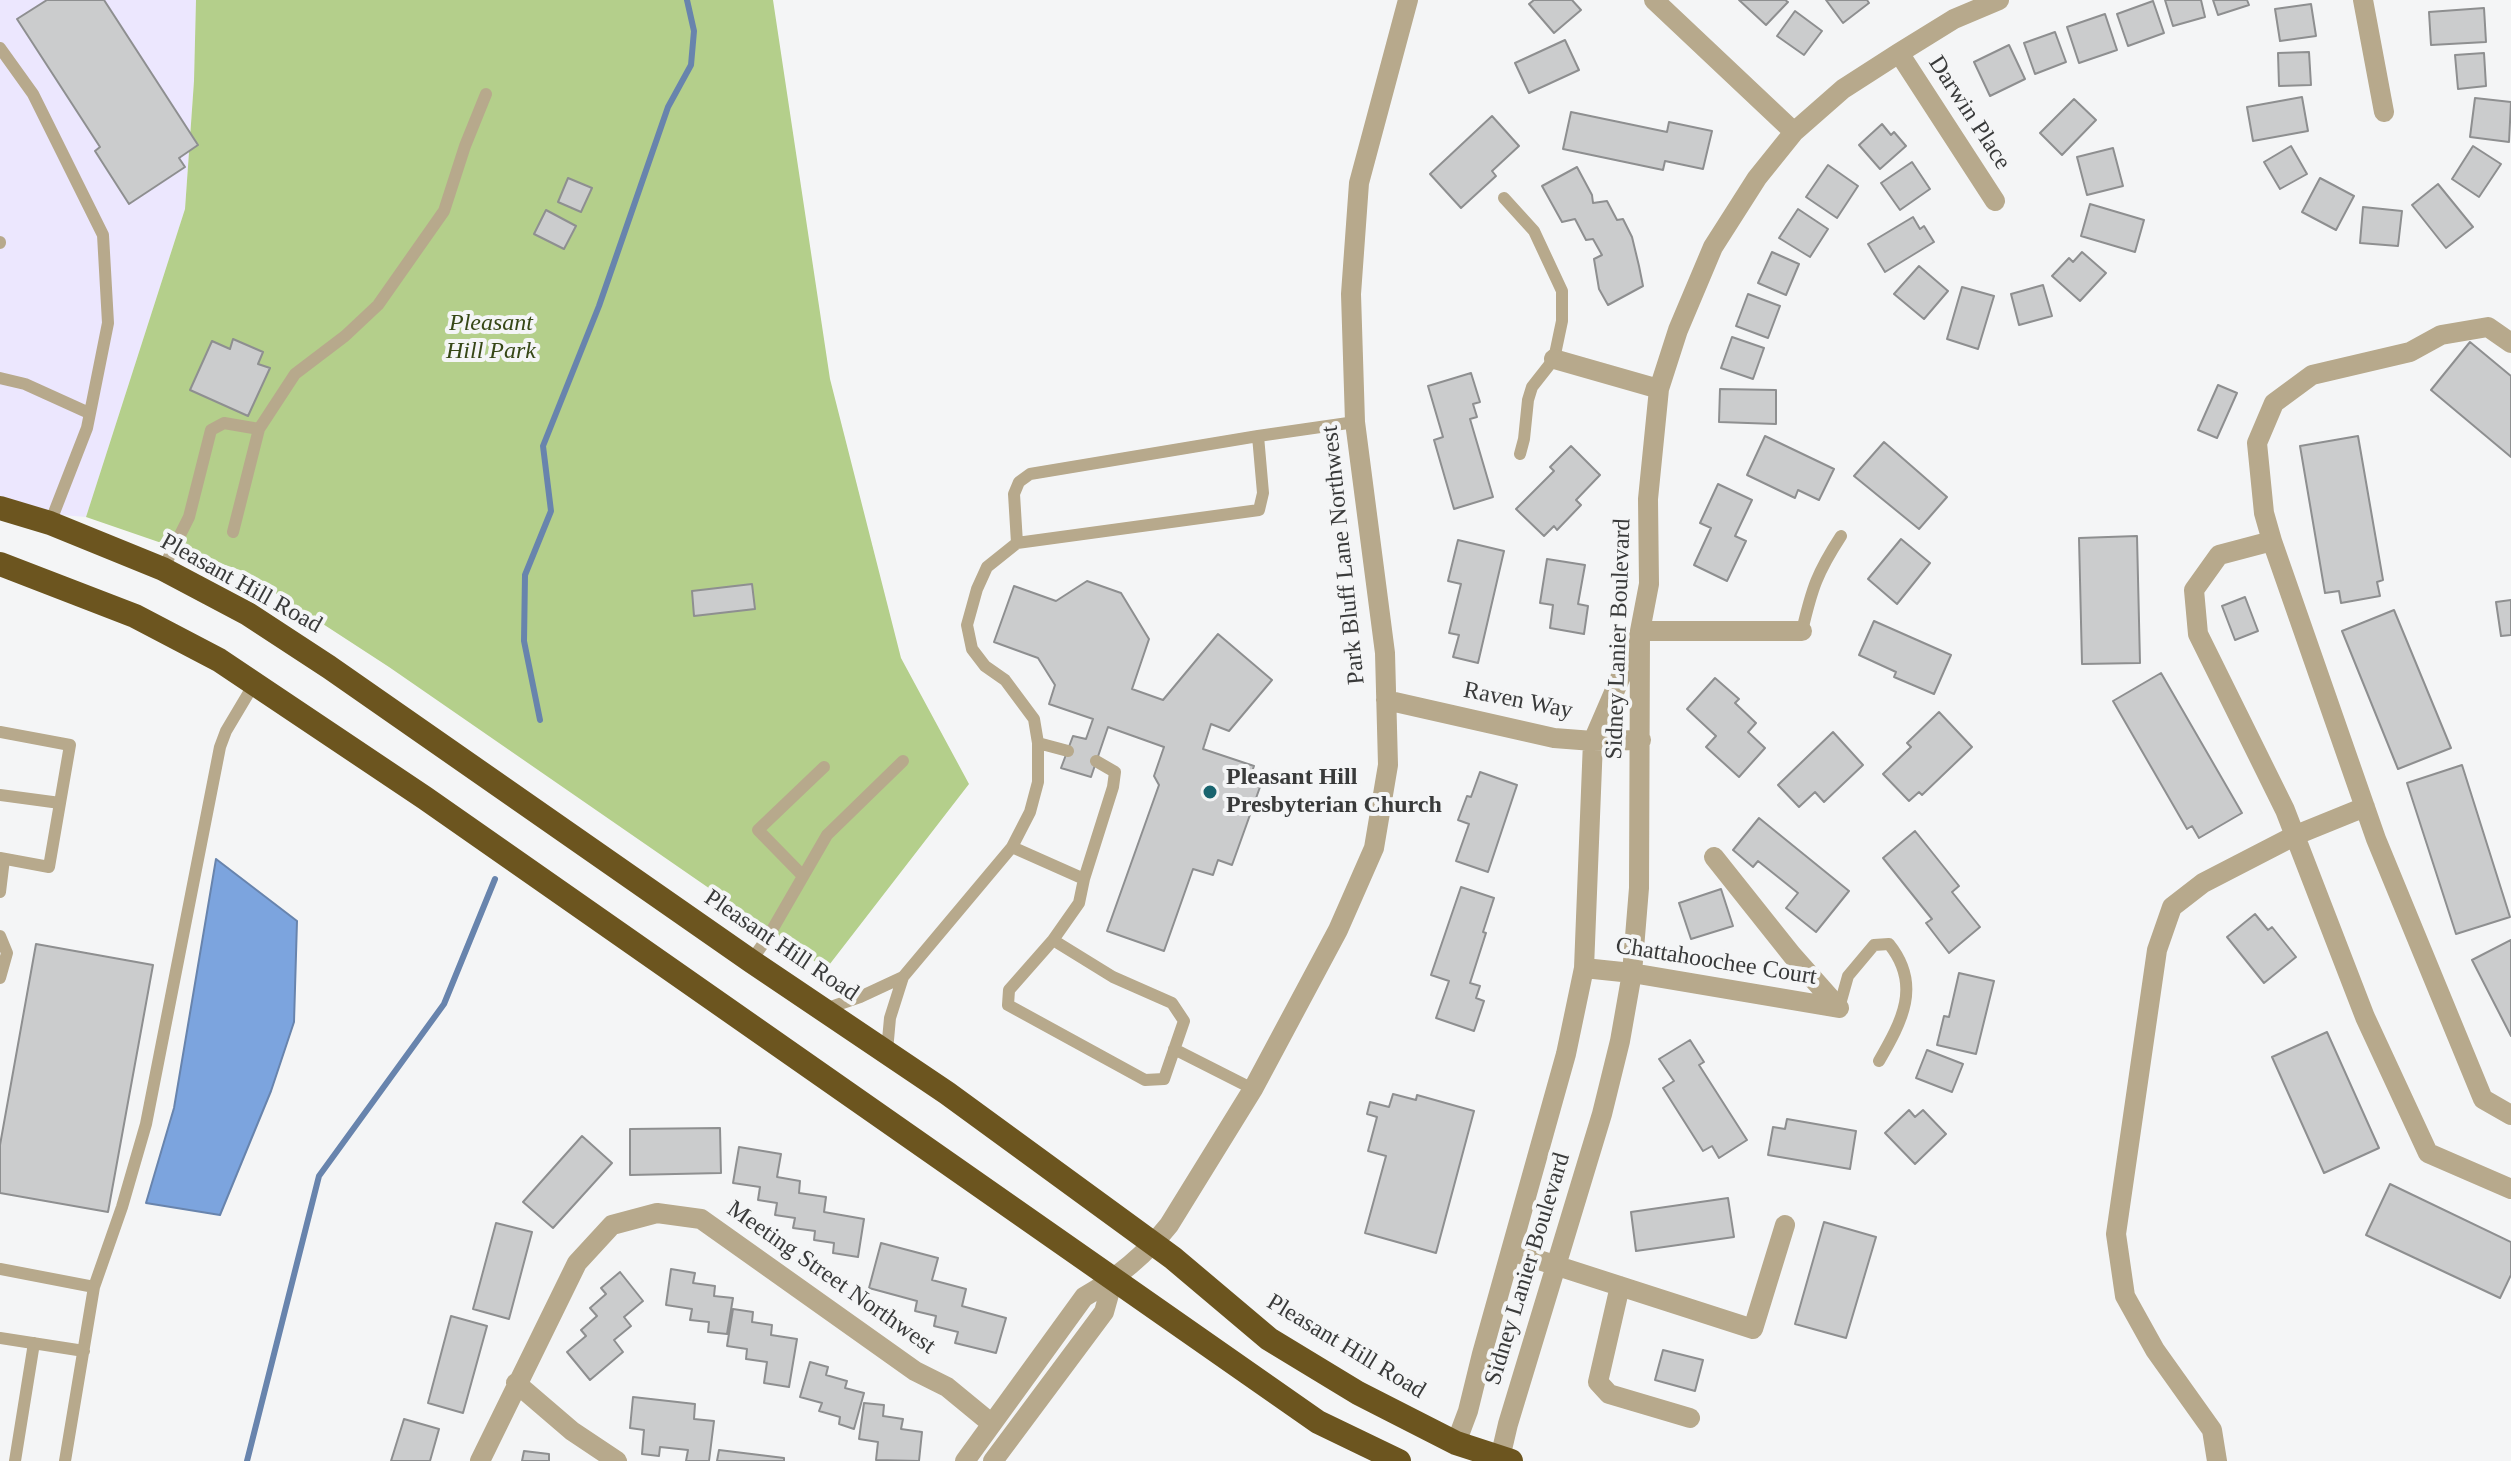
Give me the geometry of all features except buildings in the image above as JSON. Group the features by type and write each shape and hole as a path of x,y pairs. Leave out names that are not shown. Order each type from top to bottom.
{"highway":[{"name":"Pleasant Hill Road","path":"0,508 50,523 163,569 248,614 947,1093 1154,1244 1269,1339 1358,1393 1456,1443 1505,1459"},
{"path":"0,564 135,616 207,653 425,798 1318,1422 1399,1461"}],"street":[{"name":"Park Bluff Lane Northwest","path":"965,1461 1084,1297 1113,1280 1154,1244 1169,1225 1253,1089 1338,930 1374,848 1388,765 1385,653 1355,422 1351,294 1359,183 1408,0"},
{"path":"1654,0 1794,132"},
{"name":"Sidney Lanier Boulevard","path":"1505,1459 1556,1266 1602,1114 1620,1041 1632,973 1639,888 1640,631 1649,584 1648,499 1659,389 1678,330 1713,247 1757,178 1794,132 1843,89 1954,19 1999,0"},
{"path":"2363,0 2384,112"},
{"name":"Darwin Place","path":"1899,53 1995,201"},
{"path":"2511,343 2488,327 2441,335 2410,352 2312,375 2274,403 2257,443 2264,513 2272,541 2365,807 2483,1099 2511,1115"},
{"path":"1554,359 1659,389"},
{"path":"2272,541 2219,555 2194,590 2198,634 2296,835 2365,1017 2428,1153 2511,1189"},
{"path":"1456,1443 1468,1411 1566,1054 1584,968 1593,741 1640,631 1802,631"},
{"name":"Raven Way","path":"1386,700 1554,738 1641,740"},
{"path":"2217,1461 2212,1430 2155,1350 2125,1296 2116,1234 2157,950 2172,907 2203,883 2296,835 2365,807"},
{"path":"1714,857 1792,955 1839,1008"},
{"name":"Chattahoochee Court","path":"1584,968 1632,973 1839,1008"},
{"name":"Meeting Street Northwest","path":"480,1461 577,1263 612,1225 657,1213 701,1219 915,1371 947,1387 992,1424"},
{"path":"1511,1251 1753,1329 1785,1225"},
{"path":"993,1461 1104,1312 1113,1280"},
{"path":"1620,1286 1598,1382 1609,1394 1690,1418"},
{"path":"516,1383 572,1431 617,1461"}],"lane":[{"path":"0,48 33,94 103,235 108,323 87,428 50,523"},
{"path":"233,532 259,429 295,374 345,336 378,305 444,211 486,94"},
{"path":"1504,198 1534,231 1562,291 1562,321 1554,359 1532,387 1520,454"},
{"path":"0,378 25,384 89,413"},
{"path":"1017,543 1014,494 1019,482 1030,474 1355,422"},
{"path":"163,569 189,517 211,430 224,423 259,429"},
{"path":"887,1052 890,1018 903,977 1012,847 1030,812 1038,782 1038,743 1034,719 1005,680 985,666 972,649 967,625 987,567 1017,543 1259,510 1263,493 1258,436"},
{"path":"1802,631 1811,589 1820,568 1841,536"},
{"path":"65,1461 94,1287 146,1124 220,747 254,684"},
{"path":"0,732 70,745 49,867 2,858 0,892"},
{"path":"1038,743 1068,751"},
{"path":"751,961 827,835 903,761"},
{"path":"1053,940 1113,977 1172,1003 1184,1021 1164,1079 1145,1080 1008,1005 1009,990 1053,940 1079,903 1115,772 1096,761"},
{"path":"803,876 758,830 824,767"},
{"path":"0,795 60,803"},
{"path":"1012,847 1084,879"},
{"path":"0,936 7,953 0,978"},
{"path":"1839,1008 1848,976 1874,945 1889,944 1902,961 1907,989 1898,1027 1879,1061"},
{"path":"823,1010 903,977"},
{"path":"1174,1049 1253,1089"},
{"path":"0,1269 94,1287"},
{"path":"0,1338 84,1351"},
{"path":"15,1461 34,1343"}],"shaded area":[{"path":"0,0 196,0 185,209 86,517 0,510"}],"green space":[{"name":"Pleasant Hill Park","path":"196,0 773,0 830,379 901,658 969,784 826,969 389,667 240,570 86,517 185,209"}],"water":[{"path":"216,859 297,921 294,1022 271,1091 220,1215 146,1203 174,1108"}],"waterway":[{"path":"540,720 524,641 525,575 551,511 543,446 599,306 668,107 691,65 694,31 687,0"},
{"path":"247,1461 319,1176 444,1004 495,879"}],"place":[{"name":"Pleasant Hill Presbyterian Church","path":"1210,792"}]}
